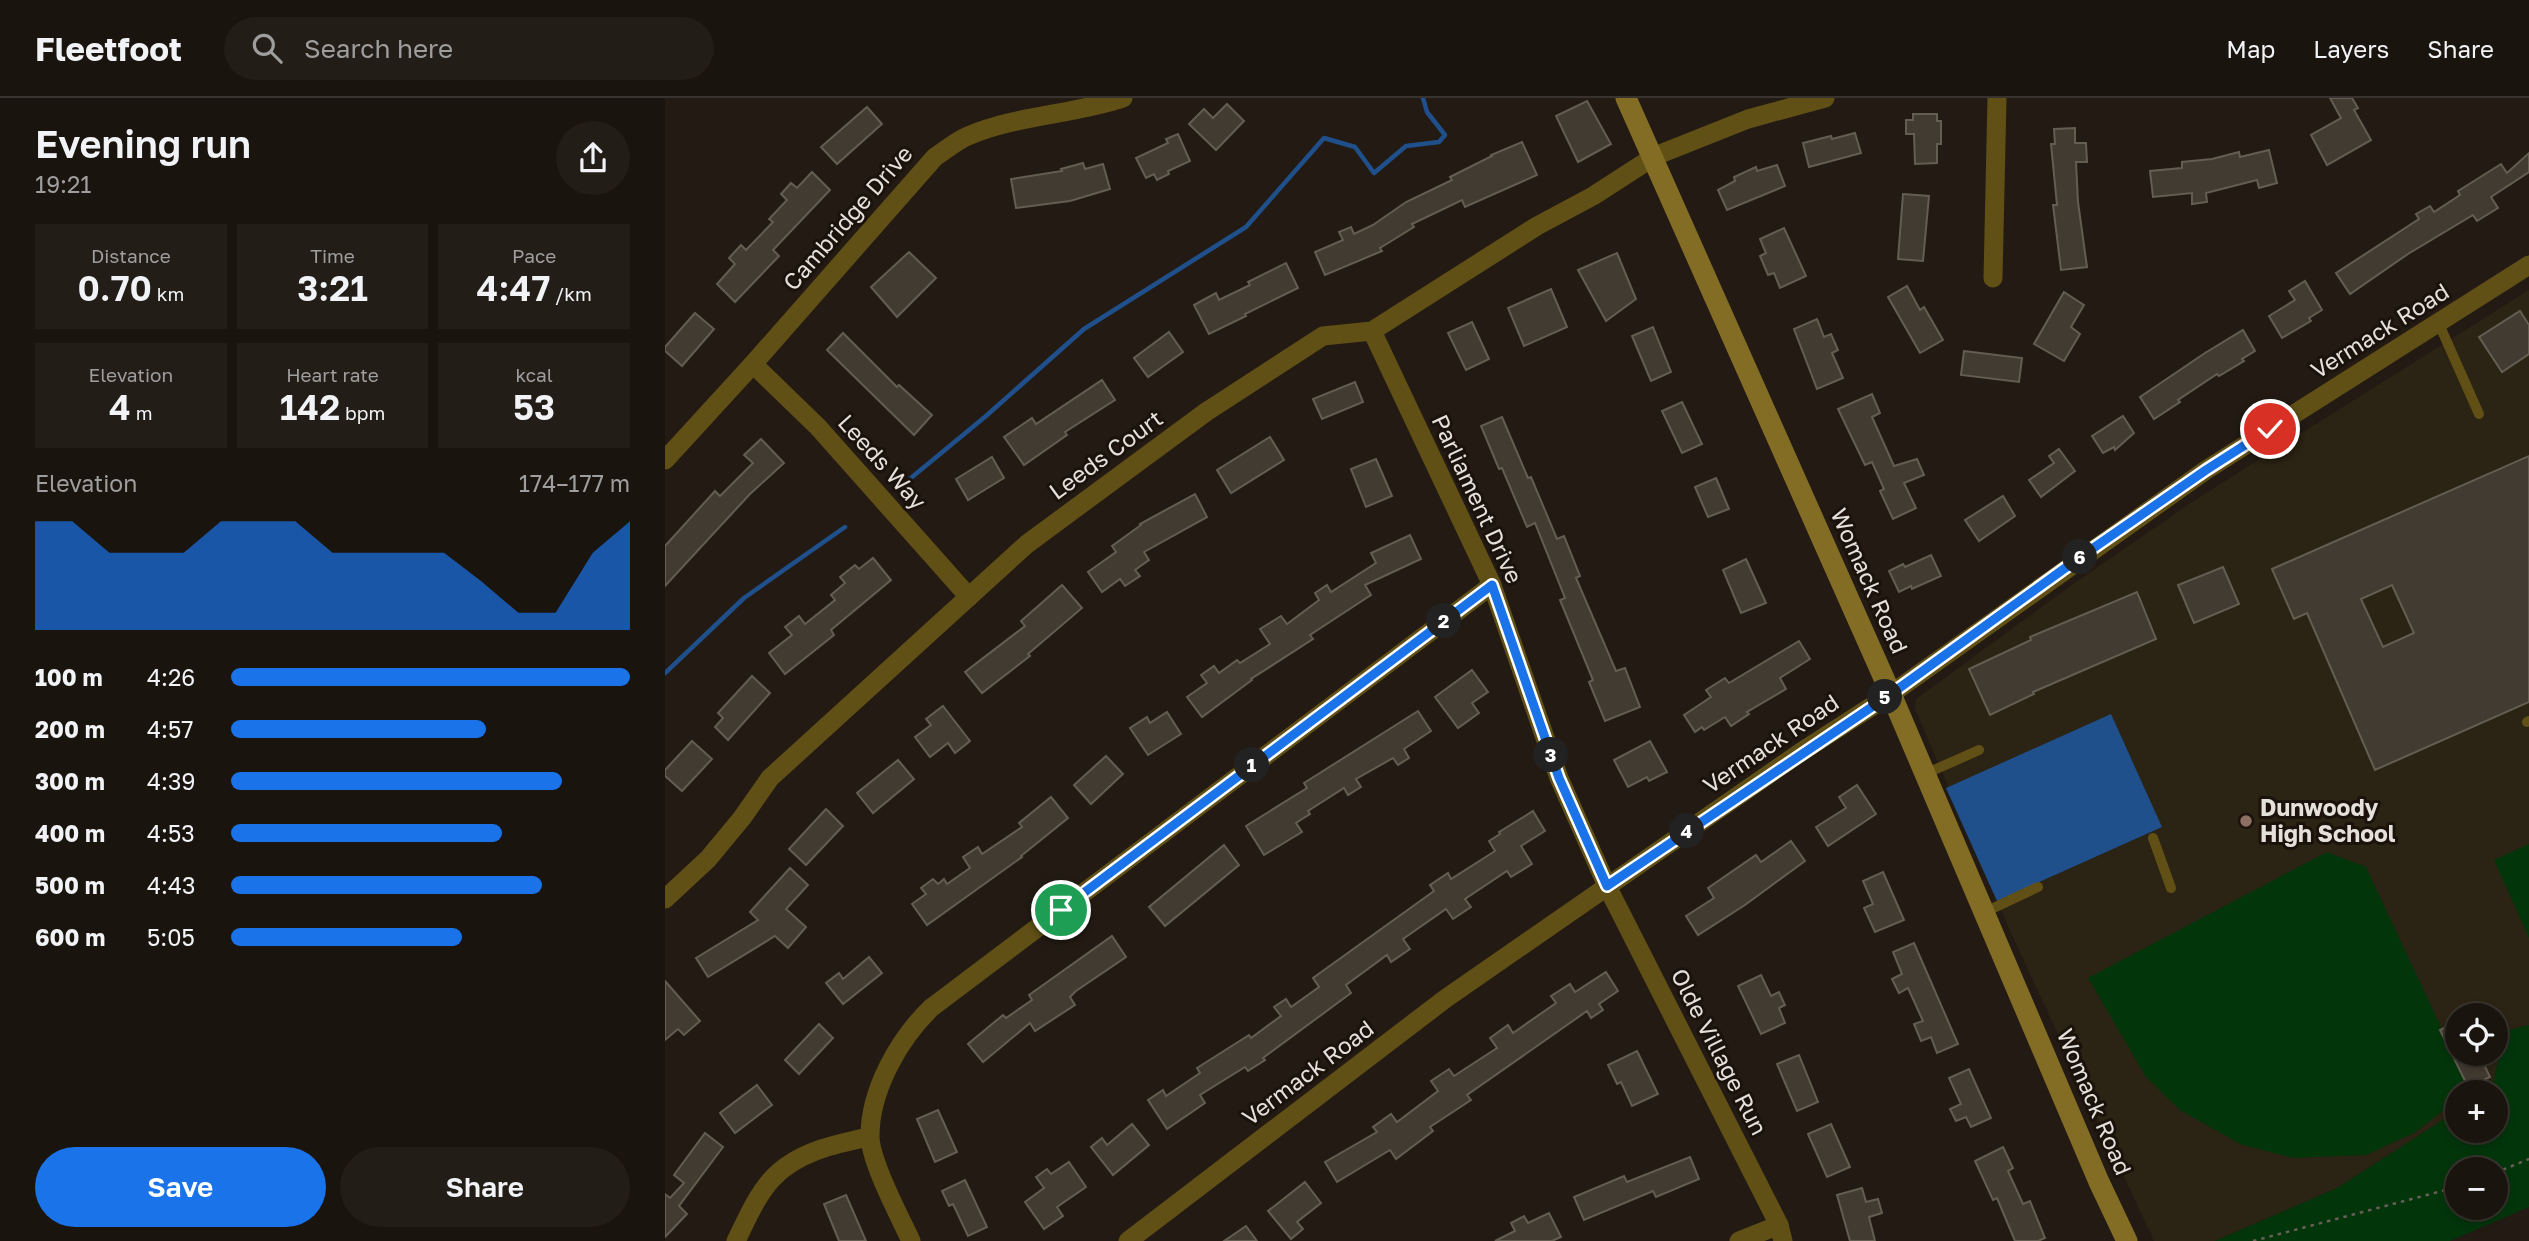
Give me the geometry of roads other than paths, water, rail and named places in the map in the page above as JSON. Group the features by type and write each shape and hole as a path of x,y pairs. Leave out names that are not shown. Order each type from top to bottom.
{"street":[{"name":"Cambridge Drive","path":"665,460 935,157 966,137 1000,125 1099,106 1123,98"},
{"name":"Womack Road","path":"1626,98 1891,694 2126,1241"},
{"name":"Leeds Court","path":"665,899 708,859 770,778 1027,544 1206,412 1323,337 1372,331 1537,226 1593,196 1653,158 1748,119 1825,98"},
{"path":"1993,278 1997,98"},
{"name":"Vermack Road","path":"1128,1241 1445,999 1607,886 1891,694 2206,470 2529,265"},
{"name":"Parliament Drive","path":"1372,331 1492,585 1559,778 1607,886"},
{"name":"Leeds Way","path":"753,363 818,426 969,597"},
{"path":"911,1241 888,1195 870,1137 876,1097 893,1059 916,1023 932,1008 1492,585"},
{"name":"Olde Village Run","path":"1607,886 1781,1233"},
{"path":"736,1241 771,1180 792,1162 836,1144 870,1137"},
{"path":"1739,1241 1781,1233"}],"lane":[{"path":"2439,324 2479,414"},
{"path":"1925,774 1979,750"},
{"path":"2153,838 2171,888"},
{"path":"1985,912 2038,887"}],"water":[{"path":"2111,714 2162,827 1997,901 1946,788"}],"waterway":[{"path":"900,487 986,416 1084,329 1246,227 1324,138 1355,147 1374,173 1406,146 1439,142 1445,135 1427,112 1423,98"},
{"path":"665,673 744,598 845,527"}],"place":[{"name":"Dunwoody High School","path":"2246,821"}]}
